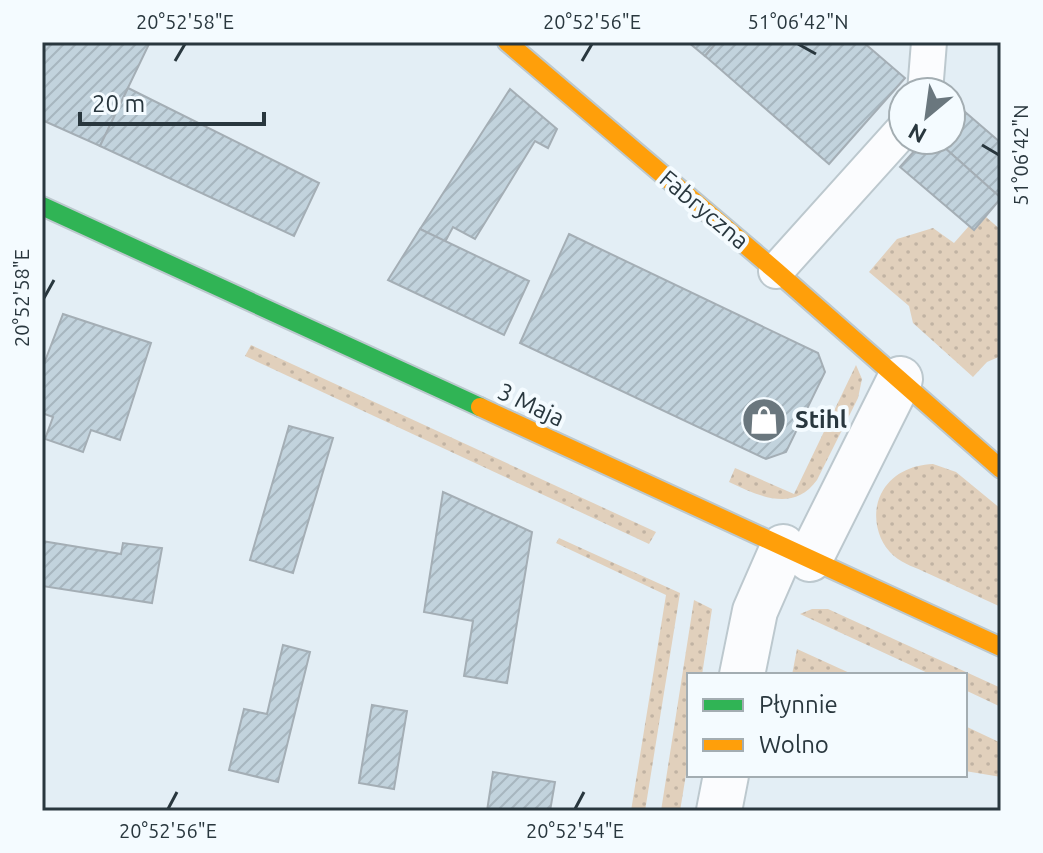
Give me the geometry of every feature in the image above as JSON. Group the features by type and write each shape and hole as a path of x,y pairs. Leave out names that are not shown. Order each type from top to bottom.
{"street":[{"name":"Fabryczna","path":"507,42 776,271 1001,469"},
{"name":"3 Maja","path":"42,206 1001,647"},
{"path":"742,673 755,611 796,553 900,379"},
{"path":"719,811 726,777"}],"lane":[{"path":"926,76 929,42"},
{"path":"776,271 887,148"}],"shaded area":[{"path":"986,217 1001,230 1001,356 987,362 973,377 913,323 909,306 869,272 897,239 933,228 954,243 969,226 975,230"},
{"path":"251,345 656,532 649,544 245,356"},
{"path":"856,365 862,379 858,398 817,480 808,490 787,499 775,499 729,482 735,468 794,494"},
{"path":"933,464 956,472 1001,509 1001,607 902,561 883,543 877,527 876,510 885,487 902,472"},
{"path":"559,538 680,593 645,811 631,811 666,595 556,543"},
{"path":"694,600 712,609 702,673 687,673 687,768 680,811 661,811"},
{"path":"812,609 828,609 1001,688 1001,707 967,691 967,673 928,673 800,614"},
{"path":"797,649 850,673 792,673"},
{"path":"967,727 1001,743 1001,777 967,771"}],"building":[{"path":"42,42 150,42 100,146 42,120"},
{"path":"688,42 717,42 705,56"},
{"path":"717,42 863,42 903,76 887,76 887,98 829,164 705,56"},
{"path":"128,88 319,183 294,236 100,146"},
{"path":"510,89 557,129 548,148 535,141 475,239 453,227 445,242 420,229"},
{"path":"967,114 1001,143 1001,198 954,156 967,156"},
{"path":"910,156 954,156 1001,198 974,230 900,167"},
{"path":"420,229 529,281 504,335 388,280"},
{"path":"569,234 818,353 825,372 786,452 766,459 520,343"},
{"path":"63,314 151,343 120,440 91,430 83,452 45,439 53,417 42,413 42,369"},
{"path":"289,426 333,438 293,573 250,560"},
{"path":"443,492 532,532 507,683 464,676 473,621 424,612"},
{"path":"42,541 121,554 123,543 162,548 152,603 42,586"},
{"path":"283,645 310,652 278,782 229,770 244,709 267,714"},
{"path":"372,705 407,711 394,789 359,783"},
{"path":"493,772 555,782 550,811 487,811"}],"traffic: fast":[{"path":"42,206 480,407"}],"traffic: slow":[{"path":"507,42 776,271 1001,469"},
{"path":"480,407 1001,647"}],"place":[{"name":"Stihl","path":"764,420"}]}
